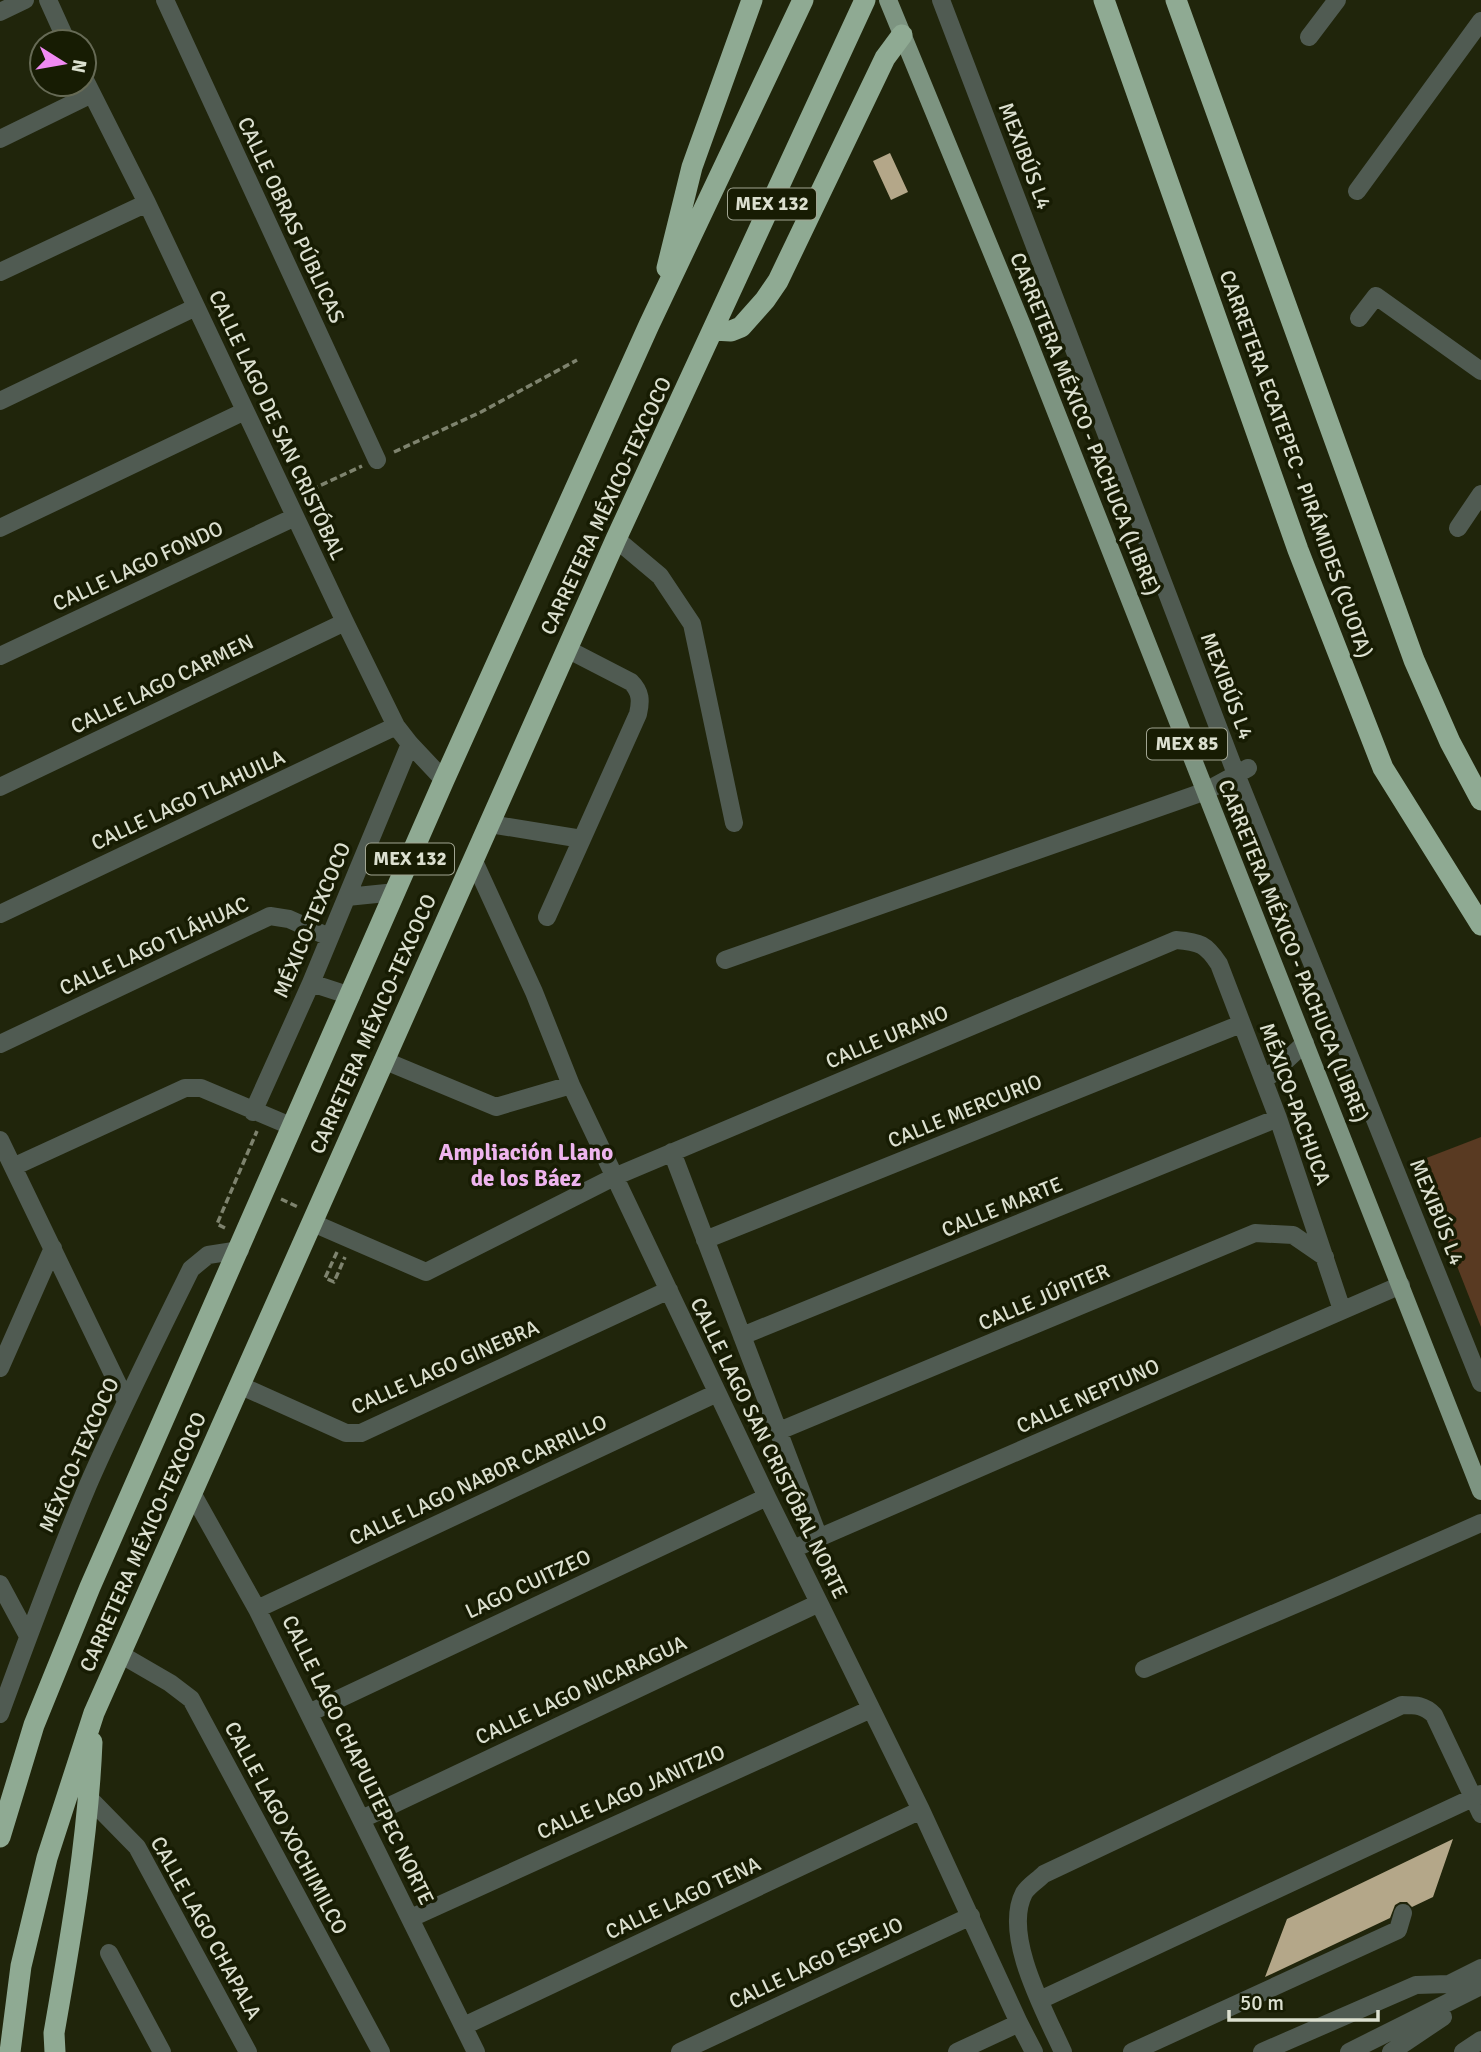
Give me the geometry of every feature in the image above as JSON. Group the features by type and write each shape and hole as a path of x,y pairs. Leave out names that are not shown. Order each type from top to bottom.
{"highway":[{"path":"661,300 692,167 752,0"},
{"name":"CARRETERA MÉXICO-TEXCOCO","path":"0,1837 34,1724 90,1587 444,780 661,300 803,0"},
{"name":"CARRETERA MÉXICO-TEXCOCO","path":"10,2052 21,1966 47,1858 94,1713 616,539 865,0"},
{"name":"CARRETERA ECATEPEC - PIRÁMIDES (CUOTA)","path":"1104,0 1298,550 1383,768 1481,925"},
{"name":"CARRETERA ECATEPEC - PIRÁMIDES (CUOTA)","path":"1176,0 1414,660 1450,742 1481,800"},
{"path":"713,330 731,331 741,327 765,300 789,260 885,58 902,34"},
{"path":"55,2052 54,2033 77,1901 90,1799 94,1713"},
{"path":"0,1788 34,1724"}],"main road":[{"name":"CARRETERA MÉXICO - PACHUCA (LIBRE)","path":"888,0 1021,323 1481,1491"}],"street":[{"path":"0,12 25,0"},
{"path":"48,0 61,28"},
{"name":"CALLE OBRAS PÚBLICAS","path":"165,0 377,460"},
{"name":"MEXIBÚS L4","path":"941,0 1481,1383"},
{"path":"1310,37 1337,0"},
{"path":"1357,191 1481,21"},
{"path":"0,139 68,98"},
{"name":"CALLE LAGO DE SAN CRISTÓBAL","path":"94,98 147,203 396,726 444,780"},
{"path":"0,272 147,203"},
{"path":"1359,318 1376,296 1481,370"},
{"path":"0,401 196,307"},
{"path":"0,528 245,411"},
{"path":"1458,528 1481,494"},
{"name":"CALLE LAGO FONDO","path":"0,656 295,517"},
{"path":"616,539 660,576 692,624 734,823"},
{"name":"CALLE LAGO CARMEN","path":"0,787 345,621"},
{"path":"547,917 638,714 641,701 638,689 631,682 567,649"},
{"name":"CALLE LAGO TLAHUILA","path":"0,914 396,726"},
{"name":"MÉXICO-TEXCOCO","path":"259,1114 410,744"},
{"path":"725,960 1206,791 1242,771"},
{"path":"490,824 582,839"},
{"name":"CALLE LAGO SAN CRISTÓBAL NORTE","path":"473,859 534,992 570,1085 767,1497 921,1810 1034,2052"},
{"path":"346,898 396,892"},
{"name":"CALLE LAGO TLÁHUAC","path":"0,1044 270,916 289,919 329,937"},
{"name":"MÉXICO-PACHUCA","path":"1176,940 1209,948 1219,964 1278,1118 1342,1310"},
{"name":"CALLE URANO","path":"313,1223 426,1272 614,1177 1176,940"},
{"path":"311,982 351,996"},
{"name":"CALLE MERCURIO","path":"705,1240 1241,1024"},
{"path":"1264,1081 1305,1043"},
{"path":"383,1060 496,1107 570,1085"},
{"path":"13,1167 185,1088 201,1088 293,1127"},
{"name":"CALLE MARTE","path":"742,1336 1278,1118"},
{"path":"0,1140 126,1401"},
{"name":"CALLE LAGO SAN CRISTÓBAL NORTE","path":"672,1152 819,1538"},
{"name":"CALLE JÚPITER","path":"779,1432 1255,1233 1293,1235 1325,1257"},
{"path":"0,1368 53,1248"},
{"name":"MÉXICO-TEXCOCO","path":"0,1714 88,1486 126,1401 191,1269 208,1255 240,1250"},
{"name":"CALLE NEPTUNO","path":"793,1549 1401,1285"},
{"name":"CALLE LAGO GINEBRA","path":"239,1385 346,1433 361,1433 668,1290"},
{"name":"CALLE LAGO NABOR CARRILLO","path":"257,1609 717,1393"},
{"name":"CALLE LAGO CHAPULTEPEC NORTE","path":"192,1493 257,1609 476,2052"},
{"name":"LAGO CUITZEO","path":"309,1713 767,1497"},
{"path":"1144,1669 1481,1523"},
{"path":"0,1584 29,1636"},
{"name":"CALLE LAGO NICARAGUA","path":"362,1819 819,1603"},
{"name":"CALLE LAGO XOCHIMILCO","path":"120,1654 170,1683 191,1699 381,2052"},
{"path":"1063,2052 1023,1956 1016,1922 1025,1892 1044,1874 1402,1705 1418,1705 1427,1708 1434,1715 1477,1796 1481,1814"},
{"name":"CALLE LAGO JANITZIO","path":"411,1917 871,1709"},
{"path":"1040,2000 1477,1796"},
{"name":"CALLE LAGO CHAPALA","path":"90,1799 137,1847 248,2052"},
{"name":"CALLE LAGO TENA","path":"464,2026 921,1810"},
{"path":"1132,2052 1398,1930 1403,1913"},
{"name":"CALLE LAGO ESPEJO","path":"680,2052 971,1916"},
{"path":"109,1953 162,2052"},
{"path":"1262,2052 1416,1985 1449,1984 1481,1968"},
{"path":"1349,2052 1481,1986"},
{"path":"1391,2052 1445,2016 1481,1999"},
{"path":"957,2052 1019,2023"},
{"path":"1463,2052 1481,2040"}],"path":[{"path":"287,500 481,412 577,360"},
{"path":"226,1229 217,1224 259,1114"},
{"path":"325,1278 334,1282 353,1241"}],"shaded area":[{"path":"1481,1137 1481,1327 1416,1162"}],"building":[{"path":"890,153 908,192 891,200 873,161"},
{"path":"1453,1839 1433,1897 1412,1907 1407,1902 1400,1902 1395,1905 1390,1918 1265,1977 1287,1919"}],"district":[{"name":"Ampliación Llano de los Báez","path":"526,1165"}]}
